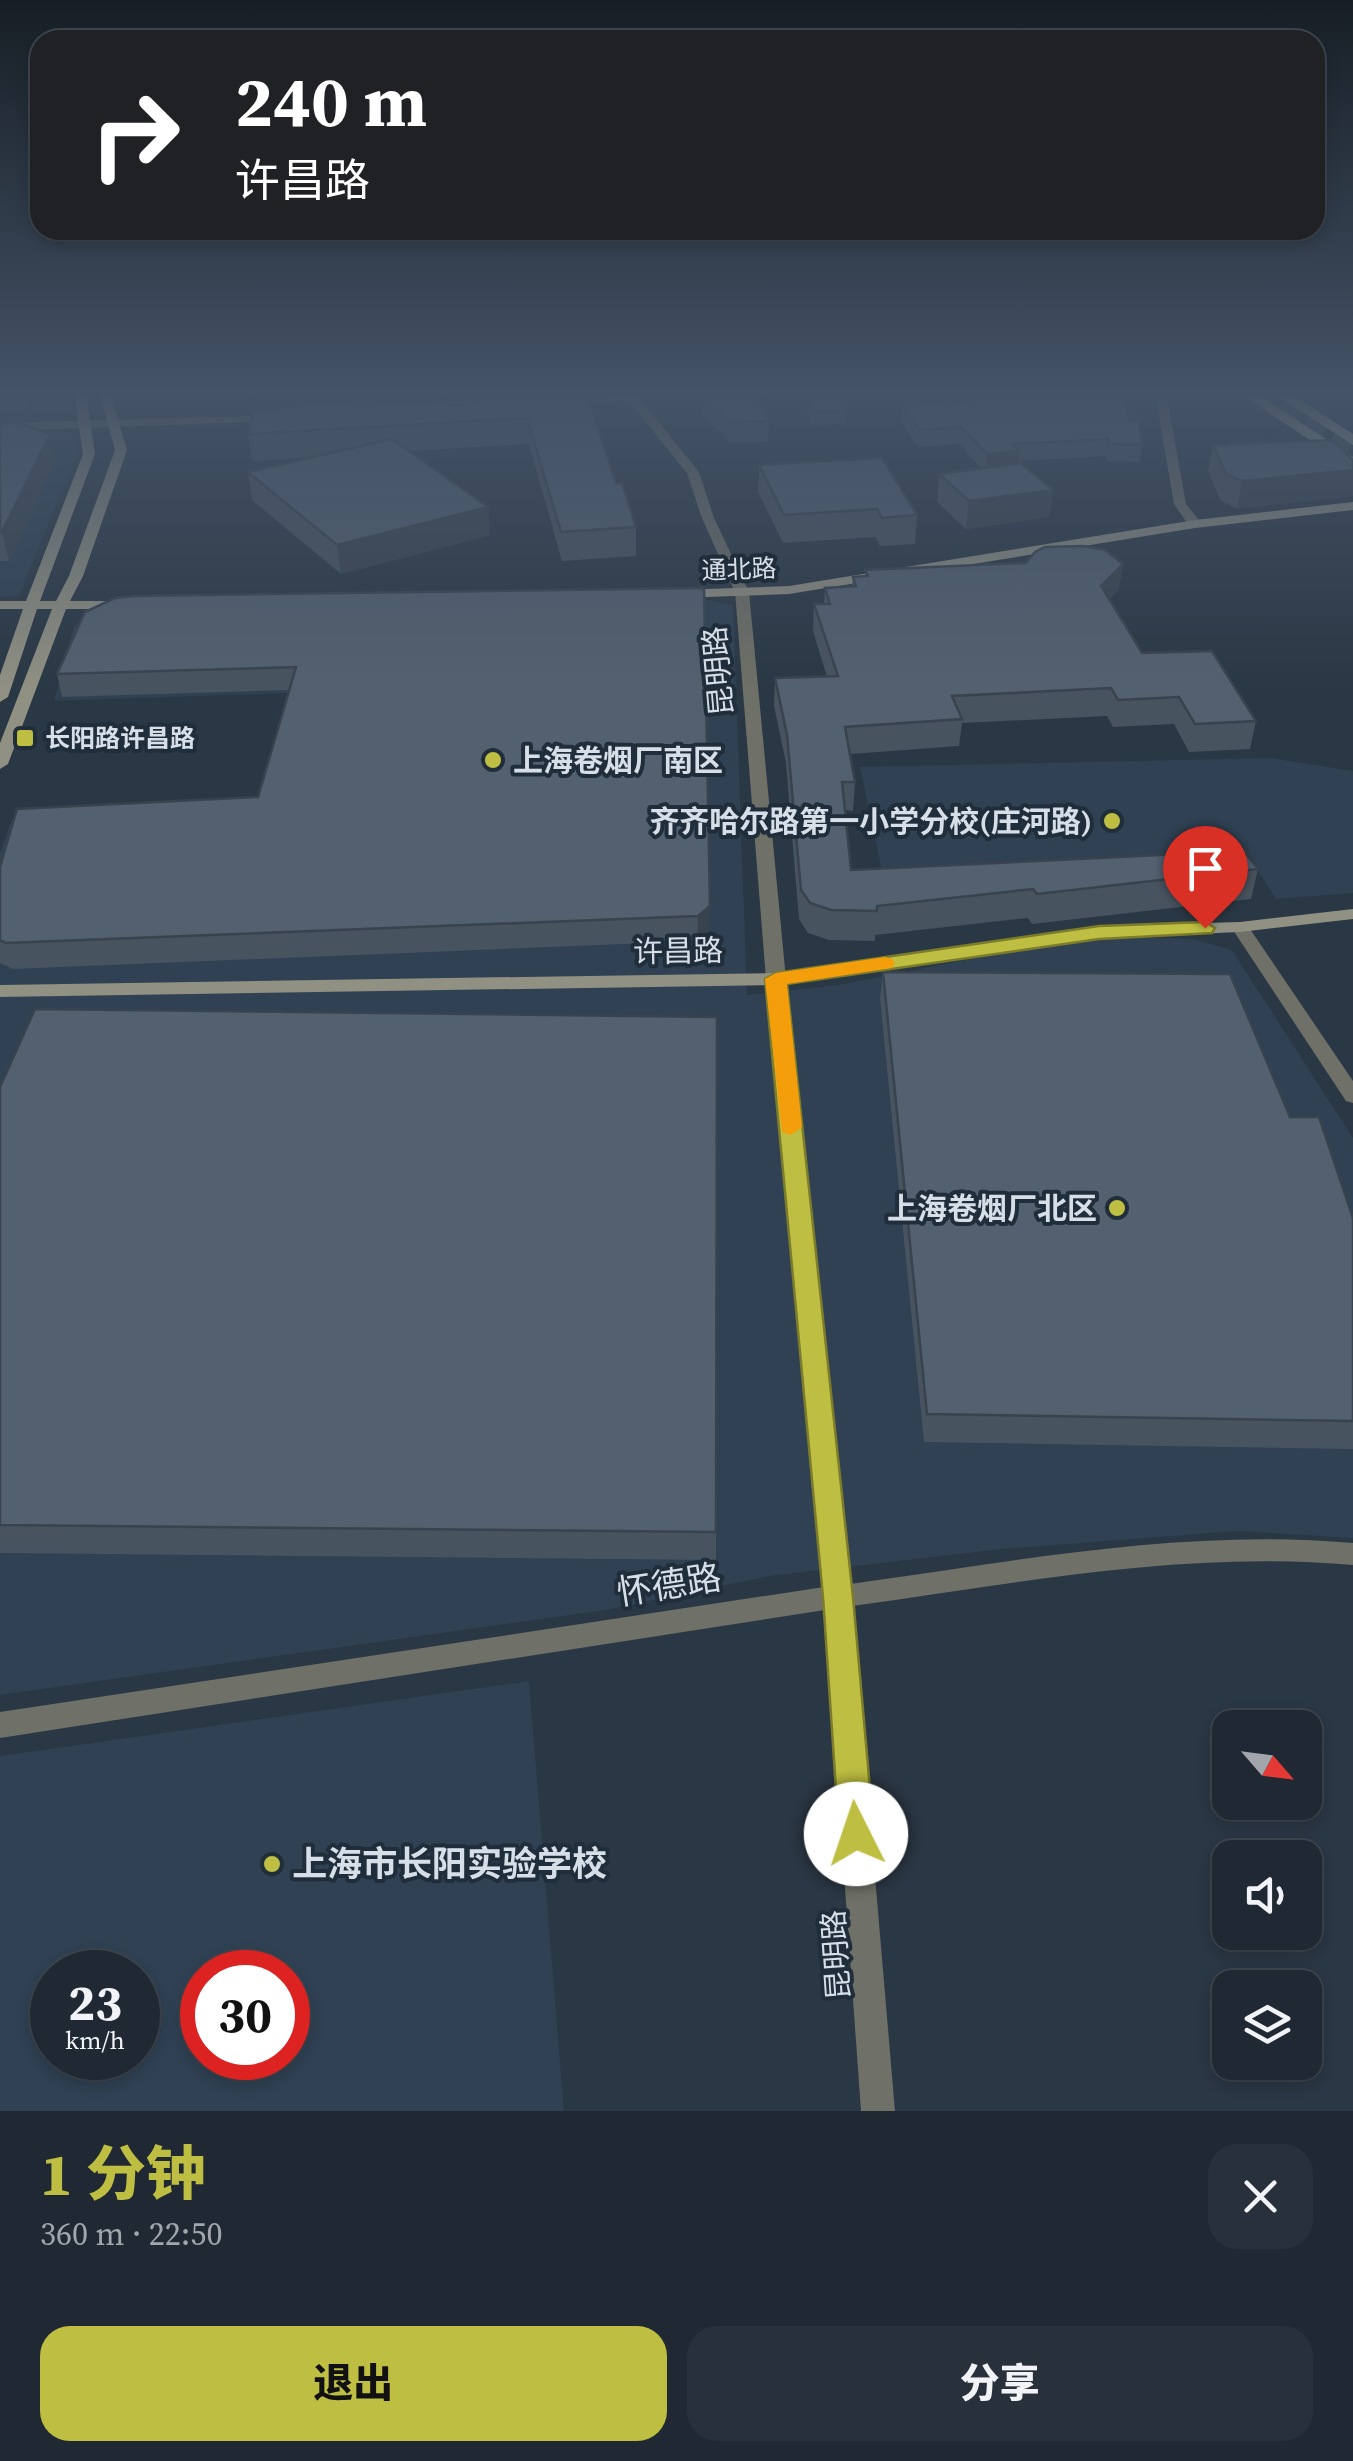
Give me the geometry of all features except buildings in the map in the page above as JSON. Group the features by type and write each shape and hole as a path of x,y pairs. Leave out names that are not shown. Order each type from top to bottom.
{"street":[{"path":"0,697 77,492"},
{"path":"0,764 106,492"},
{"name":"昆明路","path":"699,492 742,592 838,1597 878,2111"},
{"path":"1178,492 1180,504 1195,524"},
{"name":"通北路","path":"664,594 789,590 1195,524 1353,506"},
{"path":"0,605 139,605"},
{"name":"许昌路","path":"0,991 776,979 1099,932 1240,927 1353,914"},
{"path":"1240,927 1353,1096"},
{"name":"怀德路","path":"0,1725 838,1597 1168,1552 1272,1550 1353,1554"}],"shaded area":[{"path":"0,492 62,492 19,596 0,597"},
{"path":"708,600 733,605 747,995 838,985 1046,944 1129,937 1192,939 1232,950 1353,1138 1353,1538 1238,1531 1002,1549 770,1576 606,1610 0,1695 0,853 10,824 252,813 289,693 54,701 74,626 96,612 123,610"},
{"name":"齐齐哈尔路第一小学分校(庄河路)","path":"1271,758 1353,771 1353,893 1276,899 1258,871 886,890 860,767"},
{"name":"上海市长阳实验学校","path":"529,1681 564,2111 0,2111 0,1756"}],"slow traffic":[{"path":"791,1127 776,979 885,963"}],"place":[{"name":"长阳路许昌路","path":"25,738"},
{"name":"上海卷烟厂南区","path":"493,760"},
{"name":"齐齐哈尔路第一小学分校(庄河路)","path":"1112,821"},
{"name":"上海卷烟厂北区","path":"1117,1208"},
{"name":"上海市长阳实验学校","path":"272,1864"}],"route":[{"path":"856,1834 838,1597 776,979 1099,932 1205,928"}]}
